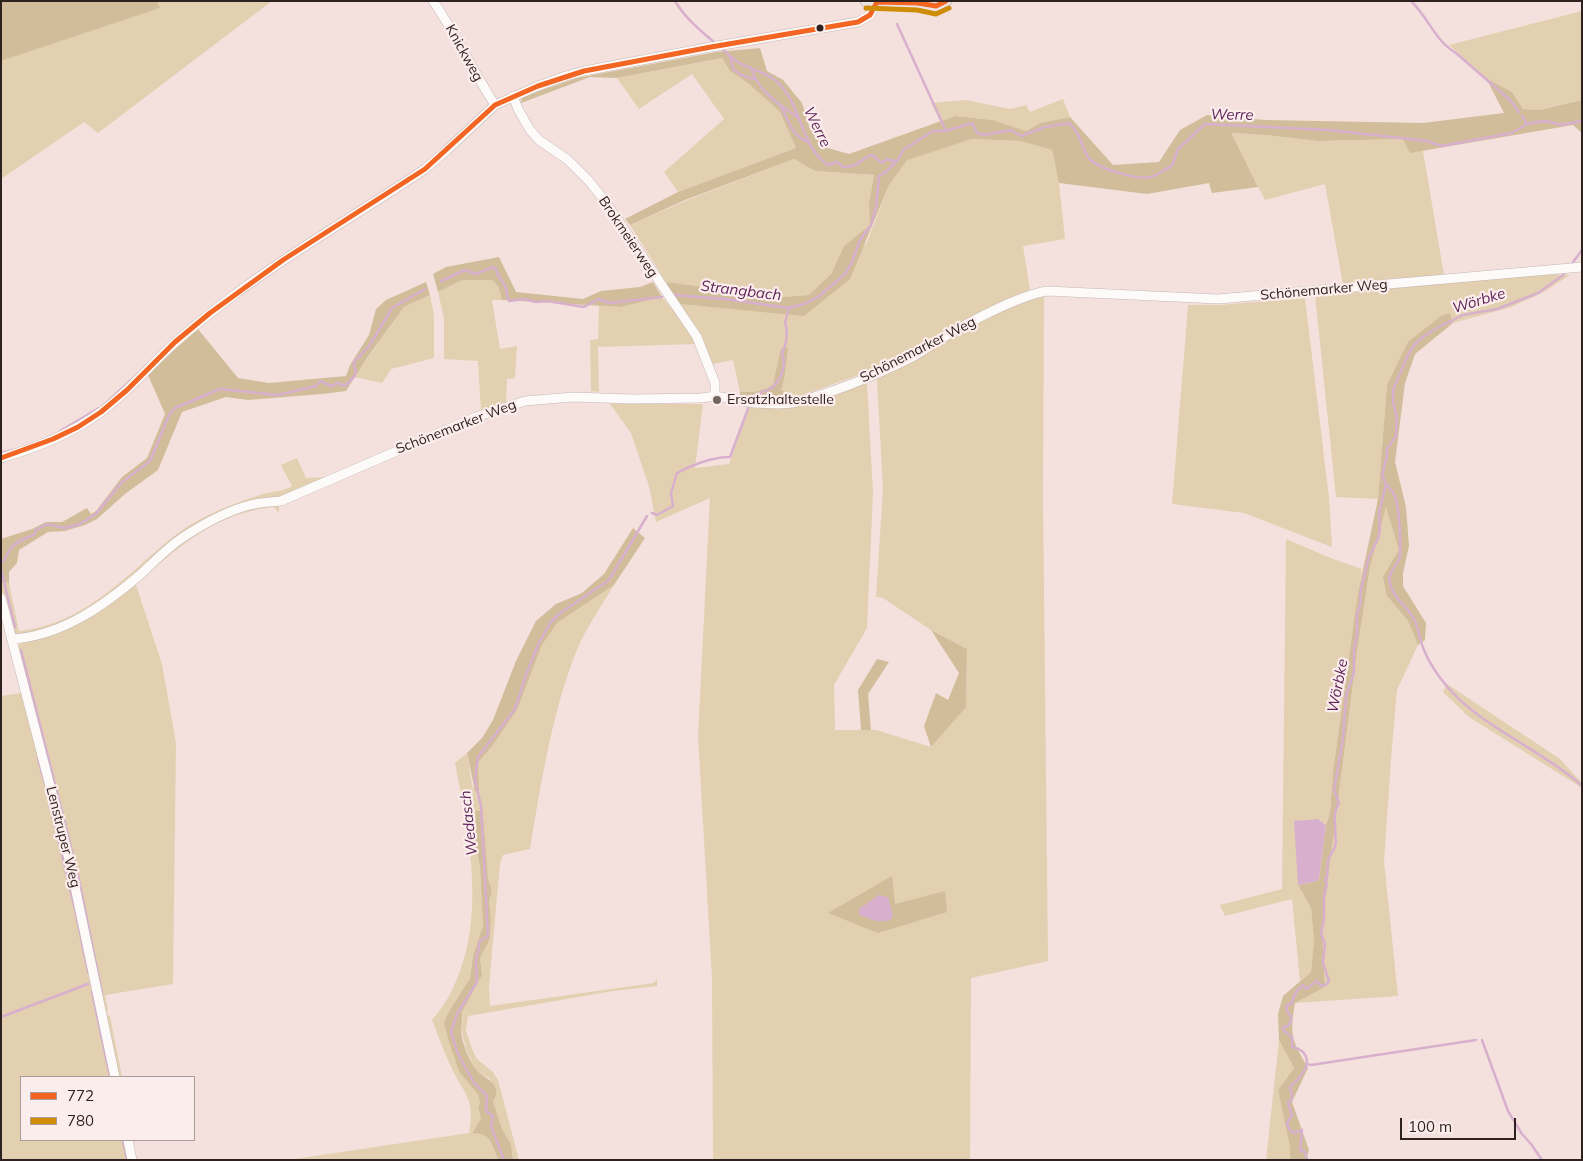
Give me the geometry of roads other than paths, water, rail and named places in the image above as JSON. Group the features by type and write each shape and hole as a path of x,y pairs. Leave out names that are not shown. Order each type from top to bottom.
{"main road":[{"path":"872,2 920,2 936,6 946,1"}],"street":[{"name":"Knickweg","path":"433,1 448,22 495,105"},
{"path":"1,458 54,439 101,412 129,389 166,351 198,323 264,275 425,169 495,105 513,96 584,71 858,22 870,15 872,2"},
{"name":"Brokmeierweg","path":"513,96 530,130 539,140 568,160 589,181 607,204 698,337 714,383 715,396"},
{"name":"Schönemarker Weg","path":"1,637 30,638 52,632 95,609 126,587 178,541 217,518 252,504 280,501 372,460 502,407 526,401 573,397 632,399 715,396 754,403 793,403 813,398 871,377 916,355 947,335 977,320 1032,294 1047,291 1218,299 1578,267"},
{"name":"Lenstruper Weg","path":"1,598 70,864 115,1076"},
{"path":"128,1141 132,1160"}],"waterway":[{"name":"Werre","path":"675,1 688,18 715,43"},
{"path":"1411,1 1442,42 1510,100 1519,112"},
{"path":"897,24 946,131"},
{"name":"Werre","path":"721,48 739,63 768,75 778,82 789,96 807,139 819,158 828,165 837,162 843,167 857,164 872,155 882,163 887,159 898,160 903,150 933,131 946,131 972,123 977,133 984,135 1011,130 1021,136 1045,127 1069,123 1076,131 1088,157 1099,166 1118,173 1137,177 1151,177 1172,166 1178,149 1205,124 1329,130 1427,141 1441,146 1512,133 1527,124 1537,122 1546,121 1562,125 1582,121"},
{"path":"730,56 733,69 741,75 754,79"},
{"path":"751,68 759,84 770,97 799,118"},
{"path":"781,106 794,131 808,142"},
{"path":"1522,116 1527,124"},
{"name":"Strangbach","path":"674,295 725,299 789,308 804,304 818,297 845,274 852,262 860,240 871,225 876,207 879,176 897,161"},
{"name":"Wörbke","path":"1571,265 1582,250"},
{"name":"Strangbach","path":"441,281 465,270 476,274 493,267 505,286 509,301 525,299 584,307 599,299 609,303 662,297"},
{"name":"Wörbke","path":"1307,1160 1305,1152 1300,1150 1302,1130 1294,1133 1289,1129 1287,1123 1292,1115 1288,1103 1292,1097 1290,1087 1304,1071 1307,1061 1303,1052 1298,1048 1292,1047 1292,1037 1284,1031 1283,1027 1288,1026 1291,1021 1291,1016 1286,1006 1291,1004 1296,992 1303,985 1306,989 1317,981 1321,986 1329,981 1323,963 1325,944 1321,934 1324,919 1324,896 1327,884 1325,880 1327,877 1328,860 1335,847 1336,840 1335,812 1339,803 1334,790 1343,738 1346,695 1354,673 1354,649 1357,636 1357,614 1361,601 1360,594 1369,557 1378,539 1380,529 1379,513 1386,484 1382,475 1387,449 1396,436 1397,418 1393,402 1393,390 1407,357 1414,345 1424,336 1463,315 1497,309 1538,293 1566,271"},
{"name":"Strangbach","path":"1,563 14,545 34,535 36,530 47,524 65,528 80,524 96,514 121,483 150,461 169,415 175,408 220,389 278,395 316,386 320,381 331,386 338,383 345,386 354,377 356,371 354,362 370,345 392,308 425,289"},
{"name":"Wedasch","path":"751,397 770,389 780,378 784,363 782,353 786,338 785,322 789,309"},
{"path":"104,405 131,380"},
{"name":"Wedasch","path":"652,513 657,515 673,506 671,493 677,473 702,462 730,457 749,406"},
{"path":"60,431 99,408"},
{"path":"1,453 13,450"},
{"path":"1386,484 1394,494 1396,501 1400,538 1399,560 1390,574 1389,580 1394,594 1415,621 1424,650 1434,669 1455,695 1471,710 1545,758 1580,784"},
{"name":"Wedasch","path":"504,1160 491,1126 493,1116 486,1111 487,1096 474,1083 458,1054 451,1032 457,1014 477,982 476,961 480,941 488,936 481,806 475,780 478,757 515,709 527,672 538,645 550,623 559,614 609,580 647,516"},
{"path":"1,569 15,627"},
{"path":"21,650 78,875 102,993"},
{"path":"38,759 45,784"},
{"path":"48,797 88,972"},
{"path":"1,1017 88,984"},
{"path":"92,992 110,1076"},
{"path":"1307,1064 1311,1065 1476,1040"},
{"path":"1482,1040 1508,1111 1522,1134 1542,1160"},
{"path":"123,1141 127,1160"}],"place":[{"name":"Ersatzhaltestelle","path":"717,400"}]}
